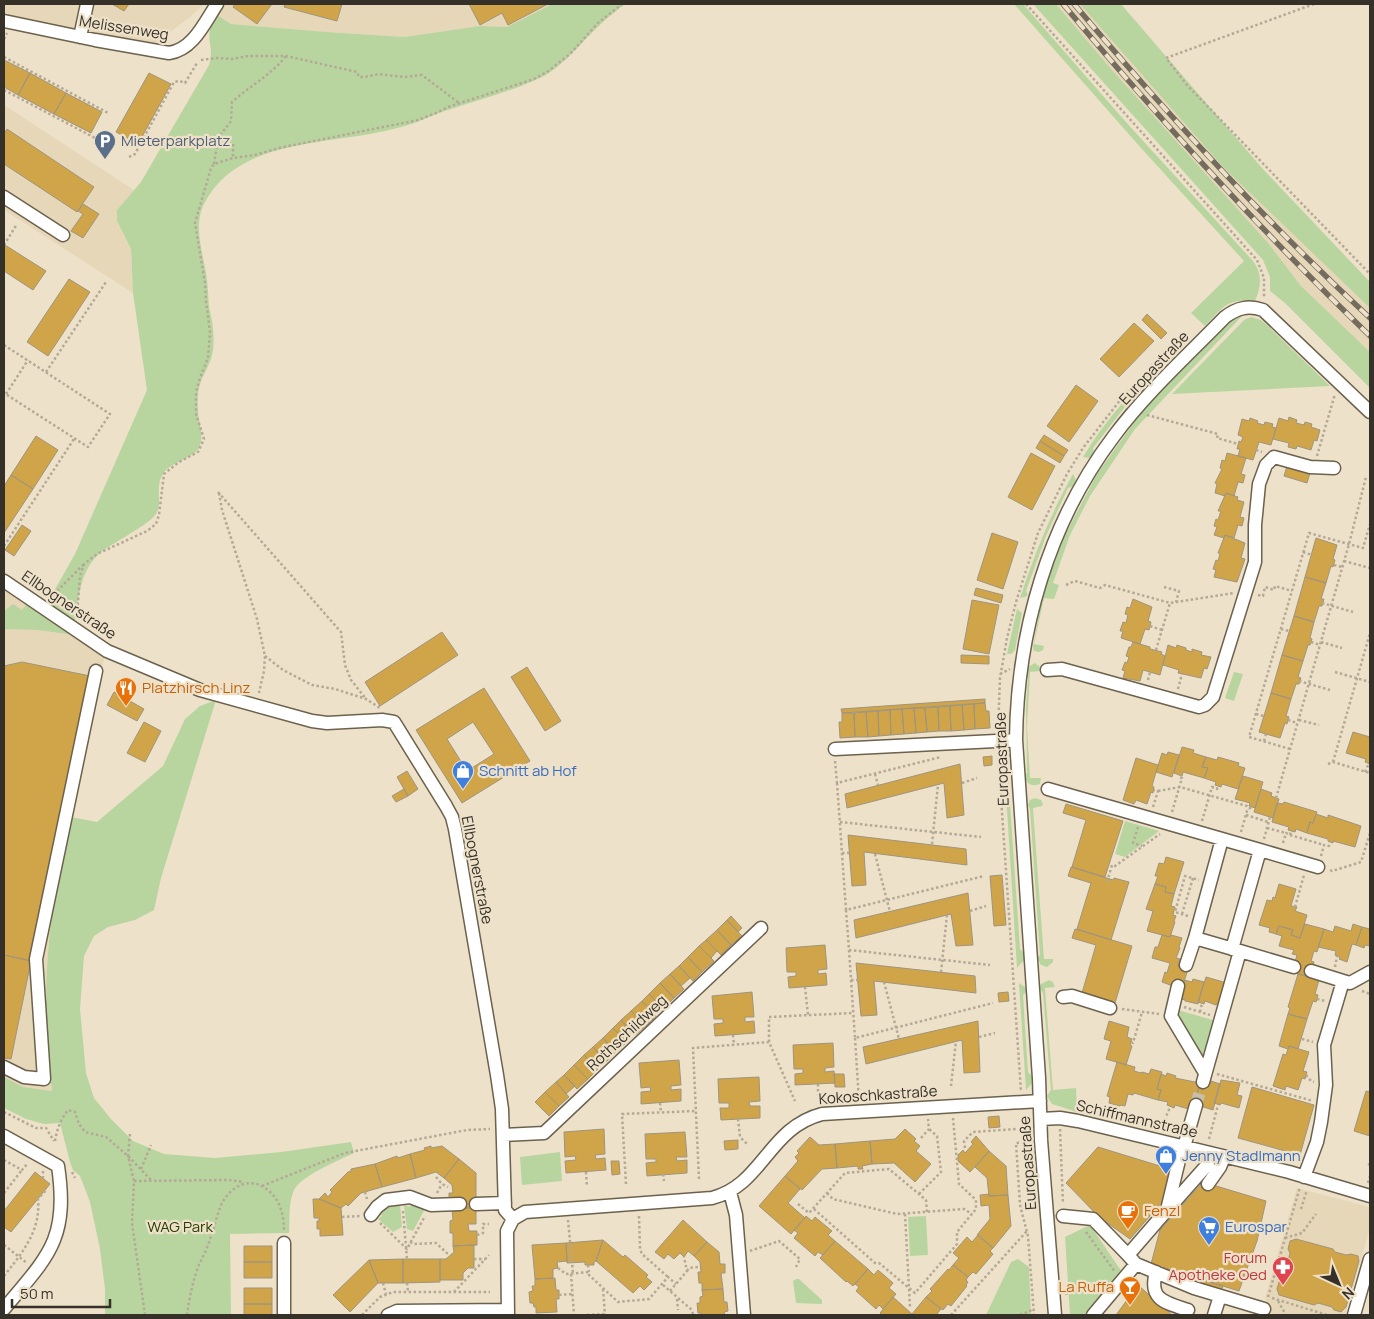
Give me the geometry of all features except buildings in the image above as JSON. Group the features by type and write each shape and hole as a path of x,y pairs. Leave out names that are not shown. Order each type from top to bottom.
{"street":[{"path":"80,37 86,4"},
{"name":"Melissenweg","path":"4,21 169,53 177,52 186,47 217,4"},
{"path":"4,197 63,235"},
{"name":"Europastraße","path":"1055,1315 1016,740 1016,705 1027,633 1049,555 1065,517 1089,472 1115,435 1138,408 1225,317 1241,308 1253,307 1267,314"},
{"path":"1267,314 1370,412"},
{"path":"1047,670 1062,669 1199,706 1205,706 1213,697 1255,562 1255,525 1259,484 1266,465 1274,457 1314,467 1334,468"},
{"name":"Ellbognerstraße","path":"4,581 107,651 200,690 327,723 382,720 394,722 446,806 452,817 455,829 497,1075 502,1132 505,1210 513,1219"},
{"path":"4,1067 24,1078 44,1079 36,959 96,671"},
{"path":"834,749 1016,740"},
{"path":"1048,789 1312,865"},
{"path":"1186,965 1222,839"},
{"path":"1205,1075 1221,1018 1260,850"},
{"name":"Rothschildweg","path":"502,1132 544,1133 761,928"},
{"path":"1195,938 1294,967"},
{"path":"1311,972 1350,983 1370,972"},
{"path":"1304,1184 1317,1142 1324,1104 1326,1085 1324,1045 1343,981"},
{"path":"1178,986 1173,1010 1205,1075"},
{"path":"1062,997 1072,996 1110,1008"},
{"name":"Kokoschkastraße","path":"513,1219 525,1212 712,1198 730,1192 742,1184 780,1138 801,1121 822,1114 1040,1101"},
{"path":"1167,1210 1196,1105"},
{"name":"Schiffmannstraße","path":"1041,1119 1060,1118 1182,1152 1224,1157 1304,1184 1369,1190"},
{"path":"4,1136 58,1166 62,1190 60,1220 50,1250 4,1309"},
{"path":"1208,1184 1220,1167 1224,1157"},
{"path":"1093,1315 1167,1210 1208,1164"},
{"path":"730,1192 736,1215 744,1315"},
{"path":"371,1215 386,1200 401,1198 410,1197 431,1204 460,1204"},
{"path":"476,1204 504,1203"},
{"path":"1063,1216 1093,1219 1132,1260 1156,1272 1194,1288 1240,1302 1266,1303"},
{"path":"388,1315 397,1311 508,1312 507,1232 513,1219"},
{"path":"284,1243 284,1315"},
{"path":"1354,1315 1370,1259"},
{"path":"1156,1272 1153,1282 1156,1294 1164,1302 1187,1313 1194,1288"},
{"path":"1214,1315 1220,1296"},
{"path":"1236,1315 1240,1302"}],"path":[{"path":"214,164 233,158 254,156 279,148 400,124 534,79 547,72 570,54 598,23 622,4"},
{"path":"1026,4 1257,260 1264,278 1267,314"},
{"path":"1314,4 1166,58 1187,84 1370,274"},
{"path":"201,60 217,58 232,60 248,56 286,56 357,72 359,77 378,74 404,77 422,75 459,103"},
{"path":"42,607 84,564 97,554 147,531 156,524 159,515 164,474 179,462 198,452 204,439 196,414 196,392 208,358 210,332 196,223 211,168 214,164 218,138 231,121 232,102 243,92 257,84 279,65 286,56"},
{"path":"4,57 108,113"},
{"path":"129,157 135,154 174,82 180,81 185,83 197,63"},
{"path":"4,90 95,138"},
{"path":"233,144 233,158"},
{"path":"4,245 17,224"},
{"path":"46,372 106,282"},
{"path":"4,345 28,360 110,414 88,448 5,394 28,360"},
{"path":"1314,467 1336,389"},
{"path":"1138,408 1150,416 1218,434 1217,438 1238,444"},
{"path":"4,546 74,438"},
{"path":"1256,450 1264,452"},
{"path":"1276,798 1349,544 1366,477"},
{"path":"254,705 264,671 265,656 257,619 218,492 243,518 341,632 345,665 351,680 366,699 336,689 312,685 283,670 265,656"},
{"path":"1290,749 1249,737 1309,533 1363,548 1370,524"},
{"path":"1303,552 1312,555"},
{"path":"1344,561 1370,568"},
{"path":"76,630 80,576 84,564"},
{"path":"1334,565 1342,567"},
{"path":"1066,585 1075,581 1100,588 1105,585 1170,603 1246,591 1262,596 1265,587 1274,590 1275,586 1292,591"},
{"path":"1164,587 1179,591 1176,602"},
{"path":"1156,650 1170,603"},
{"path":"1322,603 1353,612"},
{"path":"1150,626 1162,630"},
{"path":"1281,629 1289,631"},
{"path":"1333,762 1370,633"},
{"path":"1311,642 1342,648"},
{"path":"1335,672 1370,682"},
{"path":"1000,674 998,741 1022,1093"},
{"path":"1299,681 1330,690"},
{"path":"1256,714 1264,716"},
{"path":"1288,720 1319,725"},
{"path":"1264,741 1266,734"},
{"path":"834,749 860,1112"},
{"path":"837,783 948,756"},
{"path":"1328,764 1333,762 1370,773"},
{"path":"1365,772 1369,763"},
{"path":"875,774 878,785"},
{"path":"1107,882 1112,865 1115,866 1170,824 1182,778 1179,777 1180,775"},
{"path":"962,783 977,778"},
{"path":"932,844 938,785"},
{"path":"1198,832 1212,787 1217,789 1218,786"},
{"path":"1154,790 1180,787 1250,808 1246,815 1238,844"},
{"path":"1143,846 1133,843 1158,791"},
{"path":"1246,815 1268,822"},
{"path":"1260,850 1270,817"},
{"path":"840,822 981,837"},
{"path":"1267,828 1291,833 1324,845 1329,846 1330,842"},
{"path":"1279,856 1286,833"},
{"path":"1312,865 1332,871 1361,862 1370,833"},
{"path":"1295,907 1312,865 1324,845"},
{"path":"842,853 849,853"},
{"path":"875,854 890,912"},
{"path":"846,910 984,876"},
{"path":"1200,919 1174,912 1185,876 1210,883"},
{"path":"1182,914 1193,878"},
{"path":"970,911 986,906"},
{"path":"941,972 947,915"},
{"path":"849,950 990,965"},
{"path":"851,980 858,980"},
{"path":"884,982 898,1039"},
{"path":"805,987 808,1015"},
{"path":"855,1038 993,1003"},
{"path":"1200,1012 1202,1003"},
{"path":"1110,1008 1142,1012 1173,1010 1200,1012 1221,1018"},
{"path":"1131,1042 1133,1043 1142,1012"},
{"path":"795,1101 769,1042 769,1017 853,1013"},
{"path":"979,1037 994,1033"},
{"path":"733,1035 734,1045"},
{"path":"951,1086 956,1041"},
{"path":"699,1178 693,1048 769,1042"},
{"path":"1205,1075 1324,1104"},
{"path":"818,1084 818,1095"},
{"path":"660,1103 661,1112"},
{"path":"1208,1143 1218,1104"},
{"path":"1162,1131 1168,1110 1171,1107"},
{"path":"4,1112 36,1128 46,1128 55,1142 58,1125 64,1114 68,1110 75,1112 79,1124 85,1132 106,1137 152,1181"},
{"path":"626,1184 622,1114 696,1111"},
{"path":"814,1209 875,1262 880,1263 915,1293 957,1244 957,1232 976,1209 976,1200 959,1184 953,1114"},
{"path":"921,1138 928,1129 927,1115"},
{"path":"738,1119 740,1136 748,1145"},
{"path":"919,1195 941,1172 937,1136 928,1129"},
{"path":"964,1147 964,1141 973,1132 1016,1129"},
{"path":"262,1186 345,1153 467,1130 502,1132"},
{"path":"130,1134 128,1156 134,1181 132,1223 145,1315"},
{"path":"1032,1141 1016,1143 1020,1205 1027,1231 1034,1315"},
{"path":"141,1169 151,1146"},
{"path":"4,1160 22,1170"},
{"path":"4,1193 29,1162 36,1166"},
{"path":"43,1178 43,1169 49,1173"},
{"path":"798,1204 809,1213 845,1173 889,1169 926,1200 927,1212"},
{"path":"586,1172 587,1187"},
{"path":"663,1174 664,1181"},
{"path":"1369,1190 1370,1176"},
{"path":"436,1177 442,1184 448,1187"},
{"path":"134,1181 229,1180 253,1182 272,1192 277,1200 282,1212 284,1243"},
{"path":"186,1315 189,1295 197,1269 208,1246 222,1203 232,1191 244,1182"},
{"path":"4,1276 30,1241 39,1210 38,1199 51,1184"},
{"path":"1301,1209 1304,1184"},
{"path":"1266,1303 1285,1238 1304,1184"},
{"path":"827,1193 833,1199 897,1214 964,1209 972,1214"},
{"path":"401,1198 407,1259"},
{"path":"638,1213 640,1249 642,1254 676,1284"},
{"path":"905,1214 910,1307"},
{"path":"1285,1238 1302,1233 1316,1214"},
{"path":"342,1217 371,1215"},
{"path":"568,1217 574,1315"},
{"path":"477,1235 484,1234 483,1224 489,1224"},
{"path":"1084,1228 1119,1278"},
{"path":"951,1315 1027,1231"},
{"path":"739,1255 779,1241 800,1259 796,1267"},
{"path":"410,1242 414,1244 436,1243 450,1256"},
{"path":"4,1245 36,1270"},
{"path":"454,1292 489,1255"},
{"path":"684,1257 687,1271"},
{"path":"474,1259 486,1259"},
{"path":"1278,1263 1287,1265"},
{"path":"588,1265 589,1275 618,1302 649,1299 668,1278"},
{"path":"670,1291 690,1268 699,1267"},
{"path":"558,1268 566,1274 589,1272"},
{"path":"1274,1275 1283,1277"},
{"path":"1068,1293 1111,1280"},
{"path":"383,1283 386,1294"},
{"path":"408,1283 408,1292"},
{"path":"663,1284 692,1310 693,1315"},
{"path":"588,1315 605,1315 603,1288"},
{"path":"362,1315 380,1298 393,1292 490,1292"},
{"path":"559,1295 572,1294"},
{"path":"677,1297 678,1310"},
{"path":"1266,1303 1277,1300 1327,1315"},
{"path":"1277,1300 1286,1315"},
{"path":"1020,1315 1034,1309"}],"shaded area":[{"path":"4,4 204,4 153,45 65,30 4,14"},
{"path":"225,4 552,4 507,27 480,26 404,37 231,24 217,15"},
{"path":"1056,4 1080,4 1370,308 1370,352 1301,286 1269,244 1112,70"},
{"path":"4,105 134,190 117,210 117,221 131,249 133,293 4,210"},
{"path":"4,587 105,655 52,913 47,962 46,1015 52,1091 23,1087 4,1077"},
{"path":"1297,1188 1370,1207 1370,1228 1345,1315 1276,1315 1269,1313 1265,1298"}],"green space":[{"path":"552,4 625,4 606,19 551,72 531,82 401,127 376,133 293,146 266,154 242,165 221,180 201,210 199,228 214,341 211,359 198,391 198,415 201,434 199,448 167,469 163,475 160,480 159,504 156,514 143,526 103,550 93,560 81,586 75,624 46,605 75,554 147,390 133,293 131,249 117,221 117,210 141,182 209,65 211,51 209,36 212,23 217,15 231,24 404,37 480,26 507,27"},
{"path":"1014,4 1023,4 1125,121 1253,261 1260,276 1259,290 1255,301 1238,301 1226,305 1205,326 1191,313 1244,261"},
{"path":"1033,4 1056,4 1112,70 1269,244 1301,286 1370,352 1370,388 1285,303 1270,291 1270,277 1263,260"},
{"path":"1080,4 1121,4 1262,168 1370,282 1370,308 1223,167"},
{"path":"1243,315 1135,429 1090,496 1070,535 1053,583 1059,585 1054,599 1044,598 1034,644 1044,646 1043,650 1039,652 1034,651 1033,647 1043,593 1064,537 1097,474 1143,410 1232,319"},
{"path":"1251,317 1261,320 1268,326 1330,386 1172,394 1244,320"},
{"path":"1170,352 1173,358 1170,364 1165,364 1128,403 1093,448 1094,454 1090,458 1083,457 1112,415"},
{"path":"1073,474 1076,480 1074,486 1068,488 1046,536 1026,591 1028,595 1020,598 1044,534"},
{"path":"28,602 75,635 38,630 4,629 4,611 13,604 22,610"},
{"path":"1017,609 1022,613 1015,650 1011,654 1007,654"},
{"path":"1035,663 1040,667 1040,671 1030,672 1027,727 1030,778 1041,778 1040,784 1032,785 1024,777 1027,773 1026,707 1028,678 1024,673 1028,667"},
{"path":"1234,672 1243,674 1234,701 1225,698"},
{"name":"WAG Park","path":"216,700 161,878 154,910 135,920 108,927 94,936 84,956 80,1009 86,1073 94,1098 111,1119 133,1141 164,1154 215,1158 281,1152 351,1142 354,1153 321,1169 298,1184 291,1200 289,1233 230,1234 231,1315 105,1315 105,1289 100,1249 90,1202 80,1176 73,1170 60,1123 44,1124 26,1119 4,1108 4,1077 23,1087 52,1091 46,1025 49,937 60,866 71,817 97,822 163,766 185,719 200,706"},
{"path":"1003,746 1010,751 1011,755 1007,760 1020,949 1024,953 1024,960 1017,968"},
{"path":"1035,798 1041,800 1043,804 1033,808 1044,959 1053,959 1053,962 1047,967 1041,965 1037,958 1040,955 1030,809 1028,805 1030,800"},
{"path":"1125,821 1159,831 1125,857 1115,854"},
{"path":"1049,980 1053,982 1055,987 1045,988 1053,1090 1076,1088 1077,1112 1052,1104 1047,1096 1051,1090 1043,993 1039,988 1041,984"},
{"path":"1019,983 1027,991 1023,995 1028,1072 1033,1077 1033,1082 1026,1090"},
{"path":"1178,1010 1216,1021 1204,1065 1177,1015"},
{"path":"560,1152 562,1181 522,1185 520,1157"},
{"path":"387,1203 400,1204 402,1227 393,1232 378,1219 382,1216 380,1212"},
{"path":"412,1203 425,1209 413,1231 407,1229 404,1205 410,1207"},
{"path":"926,1216 928,1255 910,1256 908,1217"},
{"path":"1090,1225 1124,1275 1089,1315 1070,1315 1065,1237"},
{"path":"1018,1259 1029,1267 1031,1315 986,1315 1011,1262"},
{"path":"799,1279 822,1300 822,1304 796,1303 793,1281"}],"tunnel":[{"path":"1196,1105 1203,1082"}],"railway":[{"path":"1063,4 1212,174 1370,336"},
{"path":"1074,4 1217,166 1292,243 1370,318"}],"place":[{"name":"Mieterparkplatz","path":"105,160"},
{"name":"Platzhirsch Linz","path":"126,707"},
{"name":"Schnitt ab Hof","path":"463,790"},
{"name":"Jenny Stadlmann","path":"1166,1175"},
{"name":"Fenzl","path":"1128,1230"},
{"name":"Eurospar","path":"1209,1246"},
{"name":"Forum Apotheke Oed","path":"1283,1286"},
{"name":"La Ruffa","path":"1130,1306"}]}
